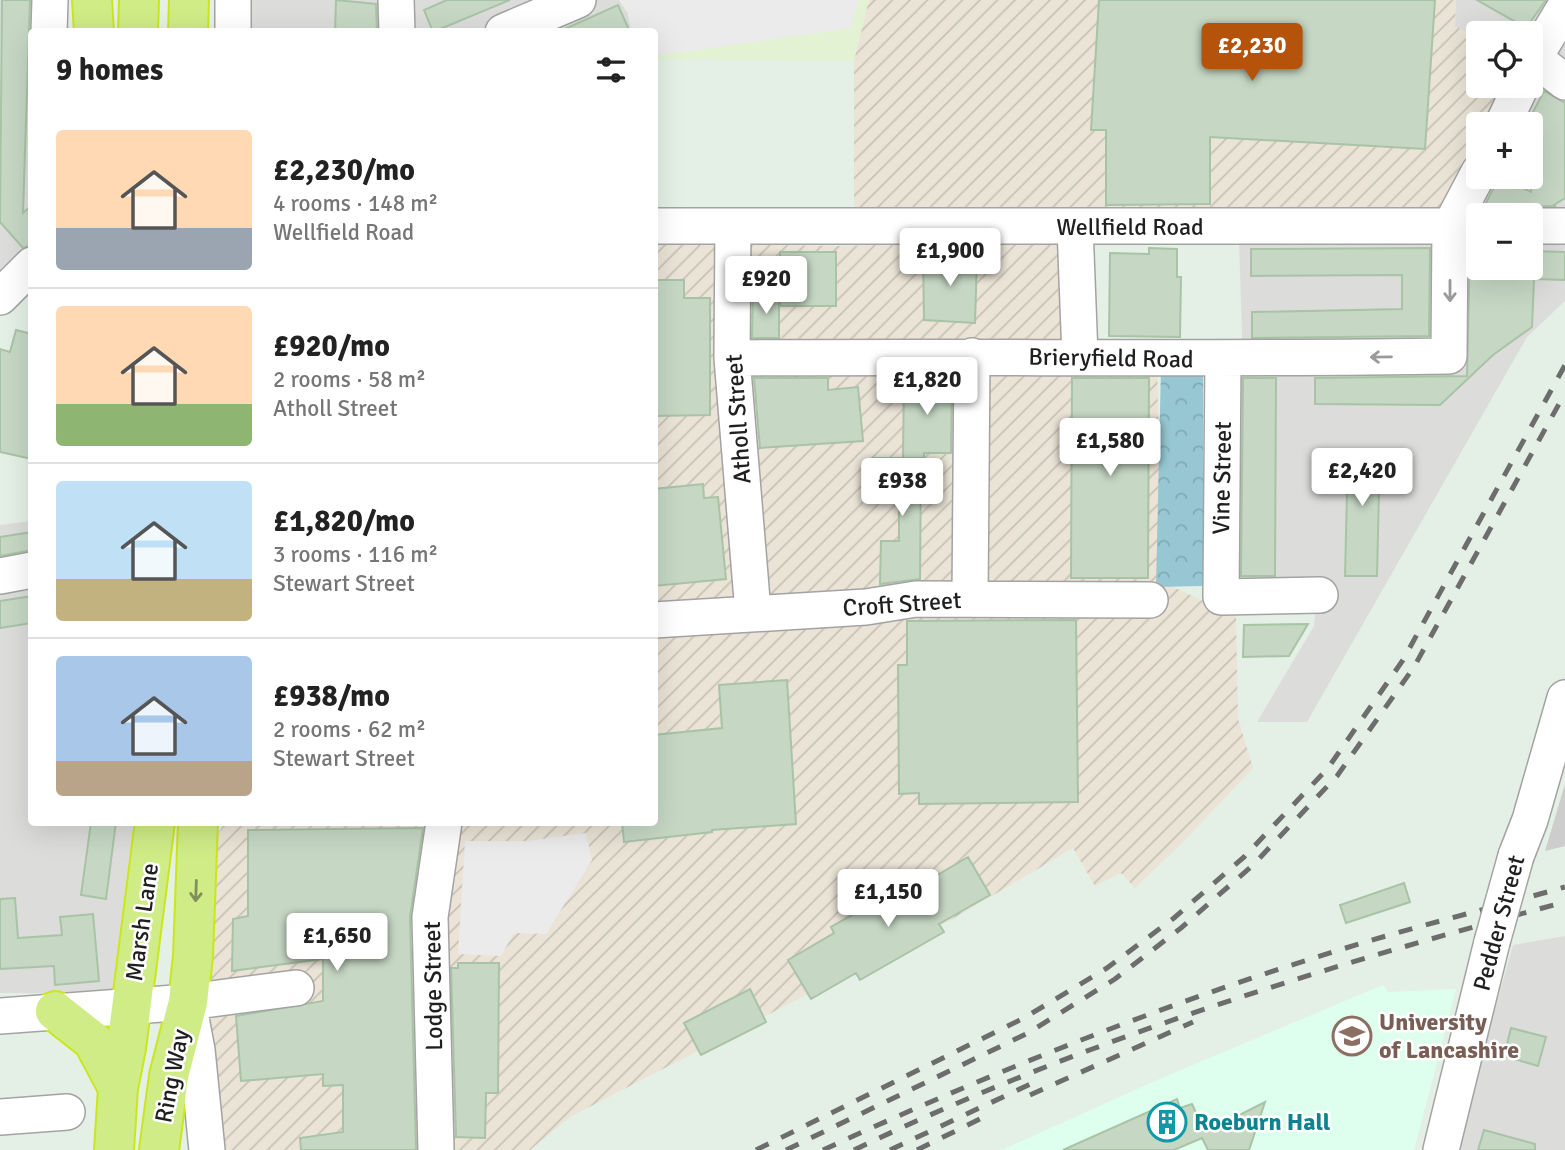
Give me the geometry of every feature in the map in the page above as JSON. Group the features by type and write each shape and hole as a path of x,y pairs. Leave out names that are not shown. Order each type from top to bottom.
{"highway":[{"path":"92,0 94,28"},
{"path":"138,28 139,0"},
{"path":"188,28 189,0"},
{"name":"Marsh Lane","path":"130,1006 154,826"},
{"name":"Marsh Lane","path":"188,1002 193,956 198,826"},
{"name":"Ring Way","path":"159,1150 169,1076 188,1002"},
{"name":"Ring Way","path":"114,1150 118,1088 130,1006"},
{"path":"55,1011 93,1041 118,1088"}],"street":[{"path":"49,28 50,0"},
{"path":"233,0 233,28"},
{"path":"396,0 397,28"},
{"path":"512,28 578,0"},
{"path":"1543,45 1565,7"},
{"path":"1543,74 1565,82"},
{"path":"1464,227 1474,189"},
{"name":"Wellfield Road","path":"658,226 1464,227"},
{"name":"Atholl Street","path":"733,226 732,358 753,612"},
{"path":"1543,226 1565,226"},
{"path":"1074,227 1080,356"},
{"name":"Brieryfield Road","path":"732,358 1080,356 1223,360 1449,356 1464,227"},
{"path":"0,297 28,269"},
{"path":"970,598 972,356"},
{"name":"Vine Street","path":"1223,360 1221,597 1321,595"},
{"path":"0,576 28,571"},
{"name":"Croft Street","path":"658,620 970,598 1150,600"},
{"name":"Pedder Street","path":"1441,1150 1492,942 1565,698"},
{"name":"Lodge Street","path":"436,1150 430,917 443,826"},
{"path":"188,1002 296,988"},
{"name":"Marsh Lane","path":"130,1006 188,1002 197,1050 207,1150"},
{"path":"0,1016 130,1006"},
{"path":"0,1117 67,1112"}],"shaded area":[{"path":"0,0 41,0 40,28 28,28 28,257 0,276"},
{"path":"248,0 619,0 628,13 630,28 248,28"},
{"path":"619,0 869,0 854,61 658,59 658,28 630,28 628,13"},
{"path":"619,0 859,0 851,28 658,56 658,28 630,28 628,13"},
{"path":"869,0 1456,0 1455,26 1466,32 1466,98 1525,98 1518,112 1466,112 1466,189 1475,189 1470,203 1466,203 1466,211 854,212 854,61"},
{"path":"1456,0 1565,0 1565,214 1543,213 1543,203 1471,203 1479,189 1543,189 1543,112 1515,112 1517,98 1543,98 1543,21 1466,21 1466,32 1455,26"},
{"path":"1088,236 1091,350 1157,353 1161,581 1236,617 1238,718 1253,768 1135,888 1121,873 1095,886 1073,848 951,920 570,1117 530,1150 217,1150 204,1045 216,837 223,826 658,826 658,244 847,246"},
{"path":"1543,240 1565,240 1565,301 1527,337 1307,722 1257,722 1314,626 1318,585 1210,583 1209,369 1243,366 1239,241 1466,241 1466,280 1543,280"},
{"path":"28,521 28,826 136,826 115,994 0,993 0,525"},
{"path":"1565,784 1565,846 1545,851"},
{"path":"586,833 592,860 546,934 514,933 501,956 458,954 465,841 527,841"},
{"path":"1565,936 1565,1150 1455,1150 1513,945"},
{"name":"University of Lancashire","path":"1383,985 1388,992 1456,989 1414,1150 1002,1150 1155,1081"}],"green space":[{"path":"1203,366 1203,586 1156,587 1161,367"}],"building":[{"path":"2,0 30,0 23,213 28,209 28,246 23,248 0,222"},
{"path":"336,0 376,4 377,28 335,28"},
{"path":"447,0 510,0 443,28 431,28 424,10"},
{"path":"1099,0 1435,0 1425,149 1210,137 1210,204 1106,205 1106,130 1091,130"},
{"path":"1477,0 1546,0 1531,21 1514,21"},
{"path":"618,5 628,28 567,28"},
{"path":"1544,91 1565,103 1565,198 1554,205 1556,206 1543,206 1543,203 1486,203 1493,189 1525,189 1531,192 1531,189 1543,189 1543,112 1533,112 1540,98 1543,98"},
{"path":"1149,248 1177,249 1177,277 1181,277 1180,337 1109,336 1110,253 1149,254"},
{"path":"1430,248 1429,336 1252,338 1252,312 1402,309 1402,275 1251,276 1251,249"},
{"path":"1543,251 1565,252 1565,280 1543,279"},
{"path":"780,252 836,252 836,306 780,306"},
{"path":"923,253 977,257 975,323 924,320"},
{"path":"658,280 684,280 684,298 710,298 710,415 658,416"},
{"path":"1469,280 1534,280 1532,327 1493,355 1440,405 1315,404 1315,378 1467,376"},
{"path":"753,293 779,293 779,338 752,338"},
{"path":"16,330 28,333 28,458 0,452 0,349 10,352"},
{"path":"754,378 828,378 828,390 858,387 863,441 760,448"},
{"path":"904,378 952,378 951,453 924,453 924,458 903,458"},
{"path":"1072,378 1149,378 1148,578 1071,578"},
{"path":"1243,378 1276,378 1275,576 1241,576"},
{"path":"873,458 921,458 920,579 880,584 881,541 899,541 899,487 873,487"},
{"path":"1327,460 1399,462 1399,492 1379,491 1377,576 1345,576 1347,492 1326,491"},
{"path":"703,484 704,498 718,497 726,579 658,586 658,489"},
{"path":"28,533 28,551 0,556 0,537"},
{"path":"28,597 28,624 0,628 0,601"},
{"path":"1076,620 1078,802 919,804 919,793 899,794 898,665 907,665 907,621"},
{"path":"1308,624 1289,656 1243,657 1244,625"},
{"path":"787,680 796,824 712,830 624,842 622,826 658,826 658,735 722,728 719,685"},
{"path":"90,826 115,826 106,899 81,895"},
{"path":"423,828 410,917 416,1150 301,1150 300,1138 343,1132 343,1085 323,1086 323,1074 241,1081 236,1016 323,1001 323,959 232,971 233,919 248,916 248,830"},
{"path":"968,857 990,895 939,924 944,932 860,980 856,973 811,999 788,960 834,933 831,927 913,880 917,887"},
{"path":"1404,883 1410,902 1346,923 1340,905"},
{"path":"15,898 18,938 62,935 60,917 93,914 99,981 55,985 54,966 0,969 0,899"},
{"path":"458,963 499,963 498,1093 486,1093 485,1138 456,1137 451,968 458,968"},
{"path":"750,989 766,1022 701,1055 684,1023"},
{"path":"1511,1028 1546,1037 1538,1066 1504,1056"},
{"name":"Roeburn Hall","path":"1177,1099 1180,1108 1192,1104 1199,1119 1218,1126 1265,1102 1249,1150 1208,1150 1202,1138 1174,1150 1063,1150"},
{"path":"1484,1130 1535,1144 1535,1150 1478,1150"}],"railway":[{"path":"756,1150 1024,1018 1107,968 1174,918 1244,857 1328,768 1403,660 1565,365"},
{"path":"786,1150 1028,1033 1115,979 1181,928 1253,865 1337,776 1414,667 1565,393"},
{"path":"823,1150 1030,1060 1171,1006 1386,936 1565,887"},
{"path":"854,1150 1027,1074 1115,1041 1293,980 1565,902"},
{"path":"1030,1095 1193,1022"},
{"path":"890,1150 1039,1080"},
{"path":"917,1150 992,1113"}],"place":[{"name":"University of Lancashire","path":"1352,1036"},
{"name":"Roeburn Hall","path":"1167,1122"}]}
